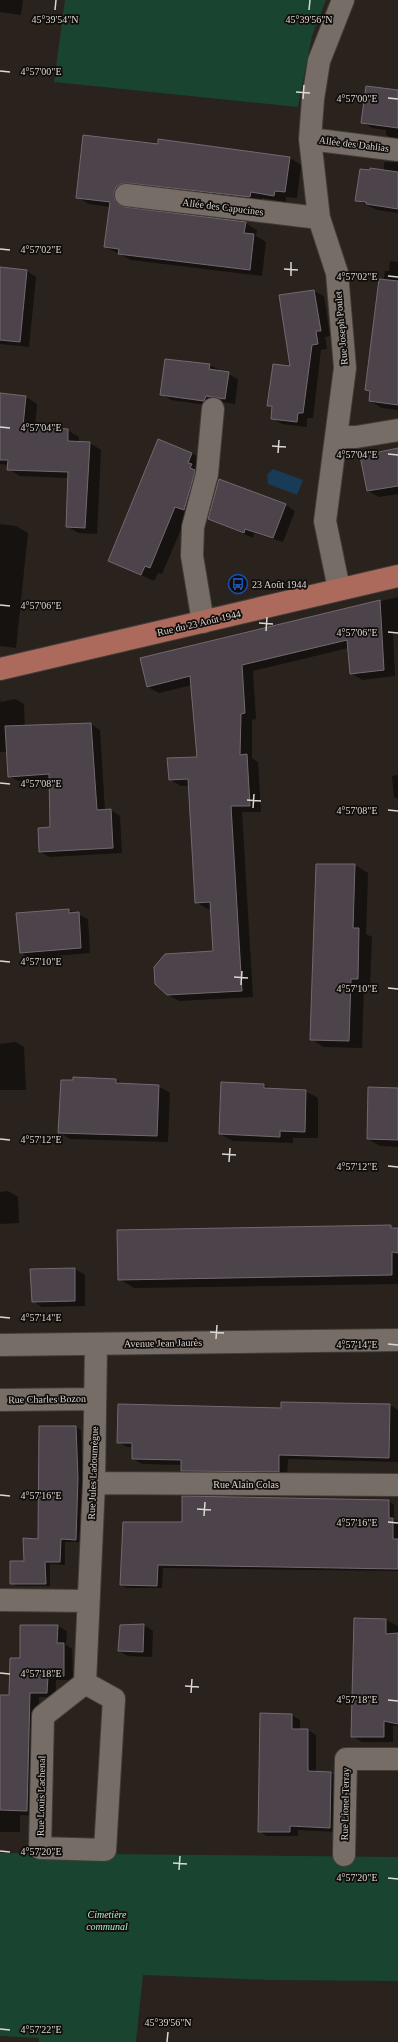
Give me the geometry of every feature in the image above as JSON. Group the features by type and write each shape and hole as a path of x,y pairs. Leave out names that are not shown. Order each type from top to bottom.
{"main road":[{"name":"Rue du 23 Août 1944","path":"0,669 398,576"}],"street":[{"name":"Rue Joseph Poulet","path":"339,589 325,521 345,368 337,273 319,218 310,139 313,99 319,61 343,0"},
{"name":"Allée des Dahlias","path":"310,139 398,150"},
{"name":"Allée des Capucines","path":"126,195 319,218"},
{"path":"204,622 192,556 193,527 208,474 213,410"},
{"path":"336,437 356,437 398,430"},
{"name":"Avenue Jean Jaurès","path":"0,1345 398,1340"},
{"name":"Rue Jules Ladoumègue","path":"88,1601 94,1483 96,1344"},
{"name":"Rue Charles Bozon","path":"0,1400 95,1398"},
{"name":"Rue Alain Colas","path":"94,1483 398,1485"},
{"path":"0,1600 88,1601 85,1683"},
{"name":"Rue Louis Lachenal","path":"85,1683 114,1699 105,1850 40,1848 43,1716 85,1683"},
{"name":"Rue Lionel Terray","path":"344,1855 346,1758 398,1759"}],"green space":[{"path":"65,0 326,0 312,36 298,107 54,82"},
{"name":"Cimetière communal","path":"0,1853 398,1857 398,1981 270,1980 143,1975 136,2042 39,2042 39,2038 0,2036"}],"water":[{"path":"273,469 303,480 297,495 268,484 267,475"}],"building":[{"path":"366,86 398,90 398,128 361,123"},
{"path":"83,135 158,144 158,139 290,157 285,192 275,191 274,196 251,192 250,197 127,183 116,187 114,193 115,200 119,205 125,207 246,222 244,233 254,234 250,270 118,254 119,249 104,247 110,202 76,198"},
{"path":"370,168 398,172 398,209 355,201 360,169 370,170"},
{"path":"0,267 27,270 20,342 0,340"},
{"path":"379,279 398,281 398,405 369,401 370,391 365,390"},
{"path":"314,290 321,331 316,331 318,344 312,345 303,413 298,413 297,422 271,419 272,406 267,406 273,364 290,366 279,295"},
{"path":"165,359 210,364 209,369 229,372 225,399 206,396 204,401 160,395"},
{"path":"0,393 26,396 23,426 68,429 68,441 90,442 85,528 66,527 68,472 7,470 8,460 0,460"},
{"path":"158,439 192,453 188,463 192,464 190,468 195,470 195,472 184,510 175,507 150,568 145,566 141,575 108,561"},
{"path":"398,448 398,486 367,491 360,456"},
{"path":"219,479 286,504 273,538 245,529 244,533 208,519"},
{"path":"380,600 384,670 350,674 347,640 242,665 245,713 241,714 240,755 247,754 250,806 231,806 242,991 167,995 155,984 154,967 165,954 213,951 210,902 195,903 188,779 169,780 167,758 197,757 190,676 147,687 140,658"},
{"path":"91,723 97,810 111,809 113,848 39,852 38,828 50,827 49,774 8,777 5,726"},
{"path":"316,864 355,864 353,928 359,928 358,979 351,979 349,1041 310,1040"},
{"path":"69,909 69,913 79,912 81,948 20,953 16,913"},
{"path":"73,1077 116,1079 116,1083 159,1085 157,1136 58,1133 61,1080 73,1080"},
{"path":"221,1082 264,1084 264,1088 306,1090 305,1132 280,1131 280,1137 219,1134"},
{"path":"368,1087 398,1088 398,1140 367,1139"},
{"path":"391,1225 391,1228 398,1228 398,1253 392,1252 392,1275 118,1280 117,1230"},
{"path":"75,1268 75,1301 32,1302 30,1269"},
{"path":"281,1402 390,1404 389,1458 279,1455 279,1472 181,1471 181,1460 132,1459 132,1443 117,1443 118,1404 281,1408"},
{"path":"39,1426 76,1426 78,1478 76,1540 61,1539 60,1562 45,1562 46,1584 10,1584 10,1561 24,1561 23,1538 38,1539"},
{"path":"182,1496 389,1500 389,1518 393,1518 393,1539 398,1539 398,1569 158,1565 157,1586 120,1585 123,1522 182,1522"},
{"path":"354,1618 386,1619 386,1634 398,1633 398,1724 384,1721 384,1737 351,1737"},
{"path":"144,1624 143,1652 118,1651 120,1625"},
{"path":"20,1625 58,1625 57,1643 64,1643 64,1676 48,1676 47,1693 30,1693 27,1811 0,1810 0,1695 9,1695 10,1658 20,1658"},
{"path":"260,1713 292,1714 292,1729 308,1729 308,1771 331,1772 330,1828 290,1826 290,1832 258,1832"}],"place":[{"name":"23 Août 1944","path":"238,584"}]}
